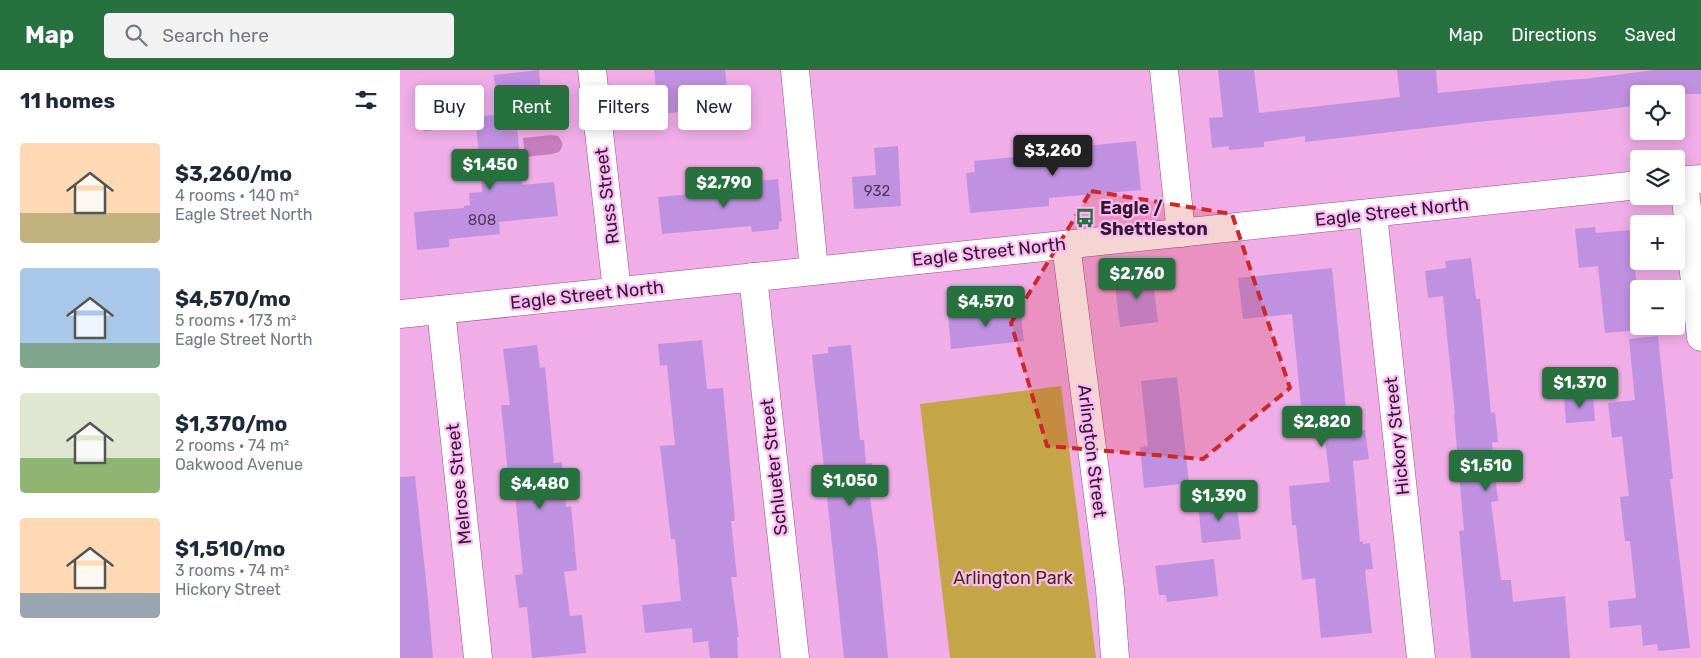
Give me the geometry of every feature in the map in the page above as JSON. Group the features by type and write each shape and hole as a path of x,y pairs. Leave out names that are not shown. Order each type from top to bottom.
{"street":[{"name":"Russ Street","path":"592,70 617,291"},
{"path":"794,70 814,270"},
{"path":"1164,70 1181,233"},
{"path":"1687,180 1701,337"},
{"name":"Eagle Street North","path":"400,314 1630,186"},
{"name":"Hickory Street","path":"1373,214 1421,658"},
{"name":"Arlington Street","path":"1066,245 1110,590 1115,658"},
{"name":"Schlueter Street","path":"753,277 795,658"},
{"name":"Melrose Street","path":"441,310 478,658"}],"highlighted area":[{"path":"1091,191 1232,214 1290,388 1203,459 1047,446 1011,323"}],"green space":[{"name":"Arlington Park","path":"1061,386 1096,658 950,658 920,404"}],"shaded area":[{"path":"558,136 562,142 559,152 525,157 523,138"}],"building":[{"path":"539,70 540,85 495,85 494,75"},
{"path":"654,70 725,70 727,85 678,85 678,112 668,113 668,85 656,85"},
{"path":"1218,70 1254,70 1259,113 1400,97 1397,70 1436,70 1438,93 1655,70 1701,70 1701,94 1685,94 1685,85 1630,85 1630,106 1305,142 1305,136 1264,142 1264,147 1229,150 1229,146 1212,148 1209,118 1223,117"},
{"path":"494,115 494,130 517,130 522,185 554,182 558,216 499,222 500,234 449,239 449,247 417,250 414,212 464,208 464,206 470,205 469,193 482,192 476,130 484,130 484,116"},
{"path":"1136,141 1141,190 1049,198 1049,206 970,213 966,173 975,172 974,161 1056,153 1055,149"},
{"path":"898,146 901,206 854,209 852,177 876,175 874,148"},
{"path":"778,179 782,221 779,222 779,229 752,232 751,226 662,234 658,197 747,189 747,182"},
{"path":"1595,227 1596,233 1630,230 1630,270 1635,270 1636,280 1630,280 1630,331 1605,333 1598,266 1579,268 1575,229"},
{"path":"1471,258 1476,299 1480,299 1491,413 1495,412 1498,442 1492,442 1498,501 1491,502 1501,580 1511,580 1513,602 1565,596 1570,658 1471,658 1459,531 1464,530 1443,296 1428,298 1425,271 1446,268 1445,261"},
{"path":"1148,268 1150,282 1153,282 1158,322 1120,327 1115,286 1129,285 1128,270"},
{"path":"1332,268 1348,429 1359,427 1359,430 1365,430 1369,459 1353,461 1360,542 1363,541 1363,544 1370,543 1373,569 1365,570 1372,633 1321,638 1315,578 1302,580 1296,525 1292,525 1289,486 1330,482 1322,414 1302,416 1292,314 1243,319 1238,278"},
{"path":"1020,308 1024,341 951,349 948,315"},
{"path":"1658,336 1673,479 1670,479 1690,648 1658,651 1657,644 1643,646 1641,625 1610,628 1608,601 1636,598 1630,541 1625,541 1620,497 1629,496 1622,436 1612,438 1608,403 1635,400 1629,339"},
{"path":"702,340 707,389 723,388 735,521 731,521 737,577 731,577 739,637 737,637 738,658 710,658 708,641 693,643 692,628 645,633 642,605 681,601 675,539 671,539 660,446 675,445 667,365 660,366 658,344"},
{"path":"537,345 540,368 545,367 554,463 562,462 566,507 571,506 577,570 564,572 570,616 582,615 586,653 532,658 527,607 519,608 515,575 523,574 513,474 508,474 501,405 510,405 503,349"},
{"path":"851,345 860,440 864,440 866,464 872,463 874,484 868,485 877,546 888,658 844,658 812,355 828,353 828,347"},
{"path":"1177,377 1189,483 1144,488 1140,447 1148,446 1141,381"},
{"path":"1593,394 1595,421 1566,423 1564,397"},
{"path":"415,476 433,658 400,658 400,477"},
{"path":"1236,500 1241,539 1202,543 1198,504"},
{"path":"1214,559 1218,596 1167,602 1166,595 1159,595 1155,566"}],"place":[{"name":"Eagle / Shettleston","path":"1085,218"}]}
